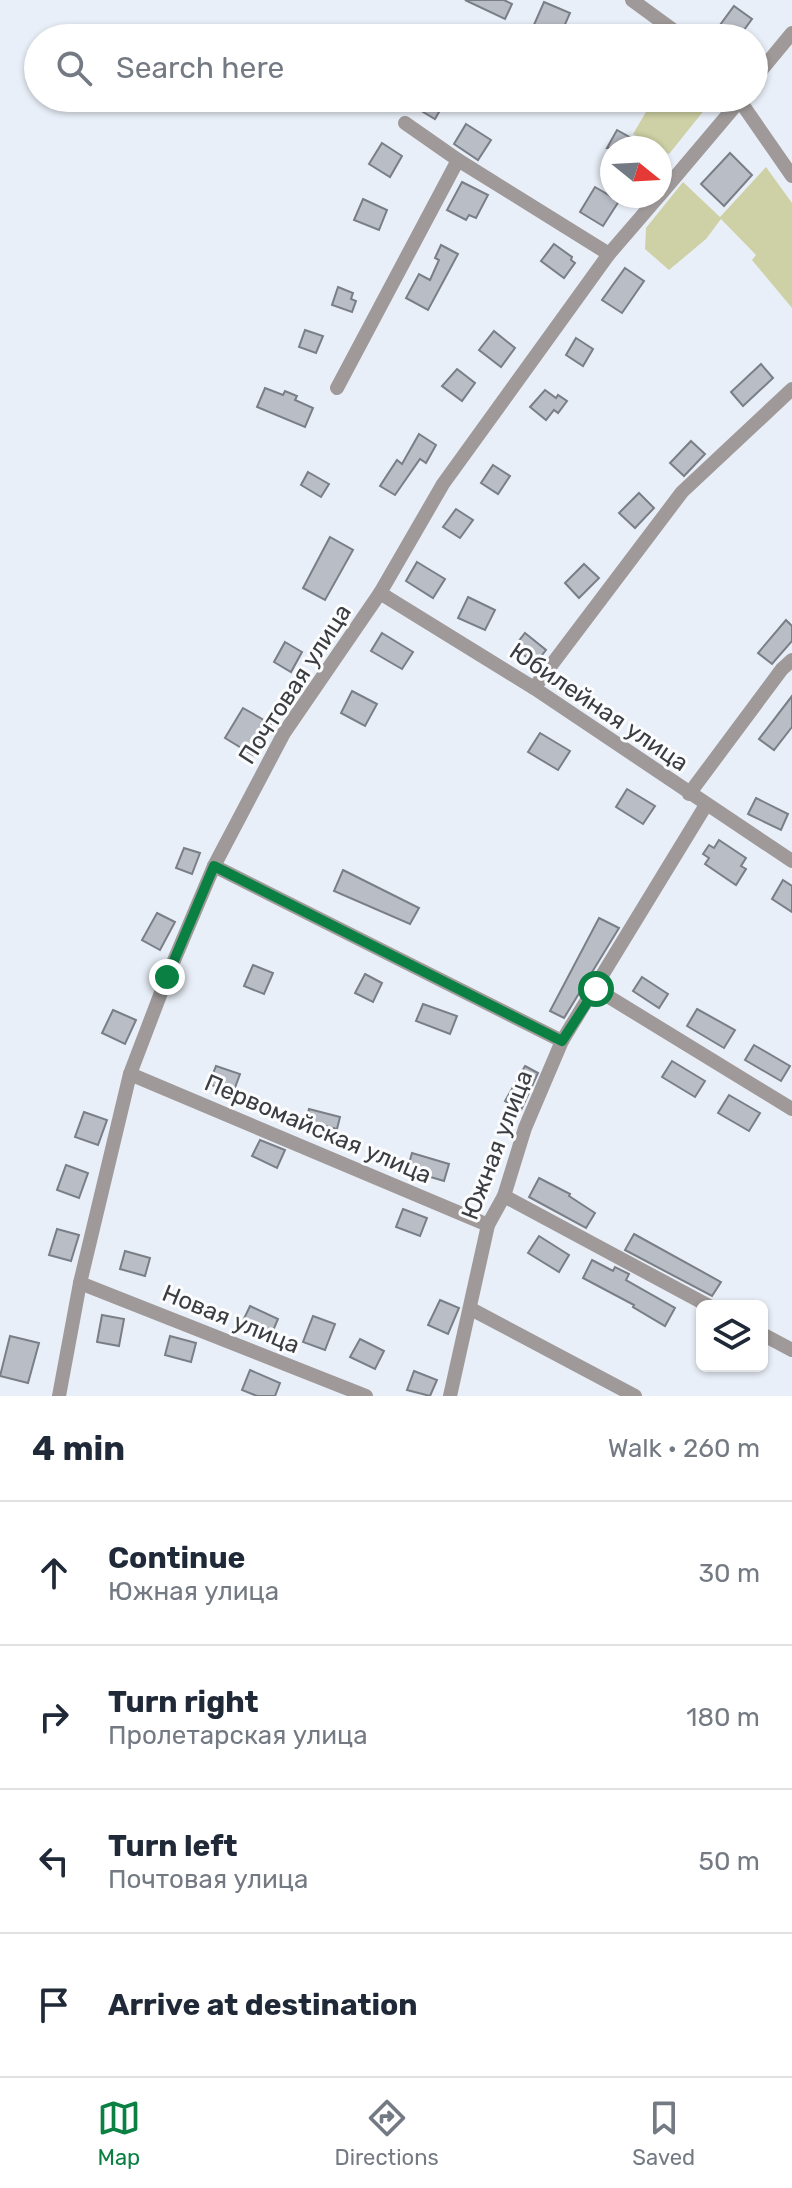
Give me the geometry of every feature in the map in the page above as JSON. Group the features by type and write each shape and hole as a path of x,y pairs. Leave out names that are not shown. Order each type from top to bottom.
{"street":[{"path":"632,0 665,24"},
{"path":"768,62 792,33"},
{"name":"Почтовая улица","path":"672,181 730,112"},
{"path":"750,112 792,176"},
{"path":"405,123 458,160 609,254"},
{"path":"337,388 458,160"},
{"name":"Почтовая улица","path":"59,1396 80,1283 130,1074 214,866 284,733 380,593 443,484 609,254 649,208"},
{"path":"534,688 682,492 792,389"},
{"name":"Юбилейная улица","path":"380,593 534,688 792,861"},
{"path":"689,794 782,669 792,660"},
{"name":"Южная улица","path":"450,1396 488,1225 504,1196 525,1128 562,1041 706,805"},
{"path":"214,866 562,1041"},
{"path":"596,989 792,1109"},
{"name":"Первомайская улица","path":"130,1074 488,1225"},
{"path":"504,1196 698,1300"},
{"name":"Новая улица","path":"80,1283 366,1396"},
{"path":"471,1309 635,1396"},
{"path":"768,1337 792,1350"}],"green space":[{"path":"646,112 703,112 672,150 672,136 633,134"},
{"path":"766,167 792,203 792,308 752,260 756,255 721,219 706,239 669,270 645,249 646,228 662,208 672,208 672,196 683,182 720,217"}],"building":[{"path":"465,0 504,0 512,4 505,19"},
{"path":"544,2 570,13 565,24 534,24"},
{"path":"734,6 752,19 748,24 721,24"},
{"path":"423,112 439,112 435,119"},
{"path":"466,124 491,140 478,160 454,144"},
{"path":"617,130 628,136 614,136"},
{"path":"382,143 402,156 390,177 369,164"},
{"path":"730,153 752,175 724,206 701,184"},
{"path":"462,182 488,195 476,218 469,215 466,220 447,210"},
{"path":"595,187 600,190 600,208 615,208 603,226 580,212"},
{"path":"363,199 387,210 379,230 354,220"},
{"path":"554,244 572,257 575,263 564,278 541,261"},
{"path":"441,245 458,254 428,310 406,298 419,274 430,280 439,260 435,258"},
{"path":"625,268 644,281 622,313 602,300"},
{"path":"338,287 353,293 351,299 356,301 352,312 332,305"},
{"path":"305,330 323,336 316,353 299,347"},
{"path":"494,331 515,348 501,367 479,350"},
{"path":"576,338 593,349 583,366 566,355"},
{"path":"761,364 773,378 743,406 731,392"},
{"path":"457,369 475,383 462,401 442,386"},
{"path":"265,388 283,395 285,391 297,396 295,400 313,408 305,427 257,407"},
{"path":"545,390 567,401 558,413 554,410 546,420 530,407"},
{"path":"419,434 436,445 426,463 420,459 395,495 380,486 397,460 402,464"},
{"path":"691,441 705,454 684,476 670,463"},
{"path":"493,465 510,476 498,494 481,483"},
{"path":"308,472 329,484 321,497 301,485"},
{"path":"639,493 654,508 635,528 619,513"},
{"path":"456,509 473,520 460,538 443,527"},
{"path":"330,537 353,550 325,600 303,588"},
{"path":"417,562 445,579 433,598 406,581"},
{"path":"584,564 599,578 579,598 565,583"},
{"path":"468,597 495,610 485,630 458,618"},
{"path":"786,620 792,626 792,641 772,664 758,653"},
{"path":"382,633 413,652 402,669 371,651"},
{"path":"525,633 546,650 535,664 514,647"},
{"path":"285,642 302,652 291,672 274,662"},
{"path":"352,691 377,704 365,726 341,713"},
{"path":"792,696 792,727 774,750 759,739"},
{"path":"243,708 271,724 253,755 225,738"},
{"path":"540,733 570,751 558,770 528,752"},
{"path":"627,789 655,806 643,824 616,807"},
{"path":"756,798 788,814 781,830 748,814"},
{"path":"719,840 746,858 741,866 746,869 736,885 705,864 709,858 703,854 709,845 714,848"},
{"path":"184,848 200,853 192,874 176,868"},
{"path":"343,870 419,908 410,924 334,891"},
{"path":"783,880 792,886 792,912 772,899"},
{"path":"157,913 175,922 160,950 142,940"},
{"path":"599,918 619,928 564,1018 550,1011"},
{"path":"253,965 273,973 264,994 244,986"},
{"path":"365,974 382,983 373,1002 355,993"},
{"path":"642,977 668,994 659,1008 633,991"},
{"path":"423,1004 457,1016 450,1034 416,1021"},
{"path":"697,1009 735,1030 724,1048 687,1026"},
{"path":"113,1010 136,1020 125,1044 102,1033"},
{"path":"754,1045 790,1066 781,1081 745,1060"},
{"path":"672,1061 705,1081 695,1097 662,1077"},
{"path":"216,1066 240,1074 233,1093 209,1084"},
{"path":"525,1066 538,1073 521,1110 505,1101"},
{"path":"729,1095 760,1113 749,1131 718,1113"},
{"path":"309,1109 340,1117 337,1129 306,1121"},
{"path":"84,1112 107,1120 98,1145 75,1137"},
{"path":"260,1140 285,1150 277,1168 252,1156"},
{"path":"412,1153 449,1164 444,1181 407,1170"},
{"path":"66,1165 88,1173 79,1198 57,1190"},
{"path":"539,1178 570,1194 595,1213 586,1228 529,1197"},
{"path":"403,1209 427,1218 420,1236 396,1227"},
{"path":"57,1229 79,1235 71,1261 49,1255"},
{"path":"634,1234 721,1282 712,1296 625,1250"},
{"path":"539,1236 569,1255 559,1272 528,1253"},
{"path":"125,1251 150,1258 145,1276 120,1269"},
{"path":"592,1260 613,1271 615,1267 629,1274 626,1280 675,1308 665,1326 634,1305 583,1278"},
{"path":"440,1300 459,1308 448,1334 428,1325"},
{"path":"250,1306 278,1319 269,1340 240,1327"},
{"path":"102,1315 124,1319 119,1346 97,1342"},
{"path":"313,1316 335,1324 325,1350 303,1342"},
{"path":"10,1336 39,1343 28,1383 0,1376"},
{"path":"170,1336 196,1343 191,1362 165,1355"},
{"path":"360,1339 384,1351 375,1369 350,1357"},
{"path":"250,1370 280,1383 275,1396 257,1396 242,1390"},
{"path":"414,1371 437,1380 430,1396 407,1390"}],"route":[{"path":"167,977 214,866 562,1041 596,989"}]}
